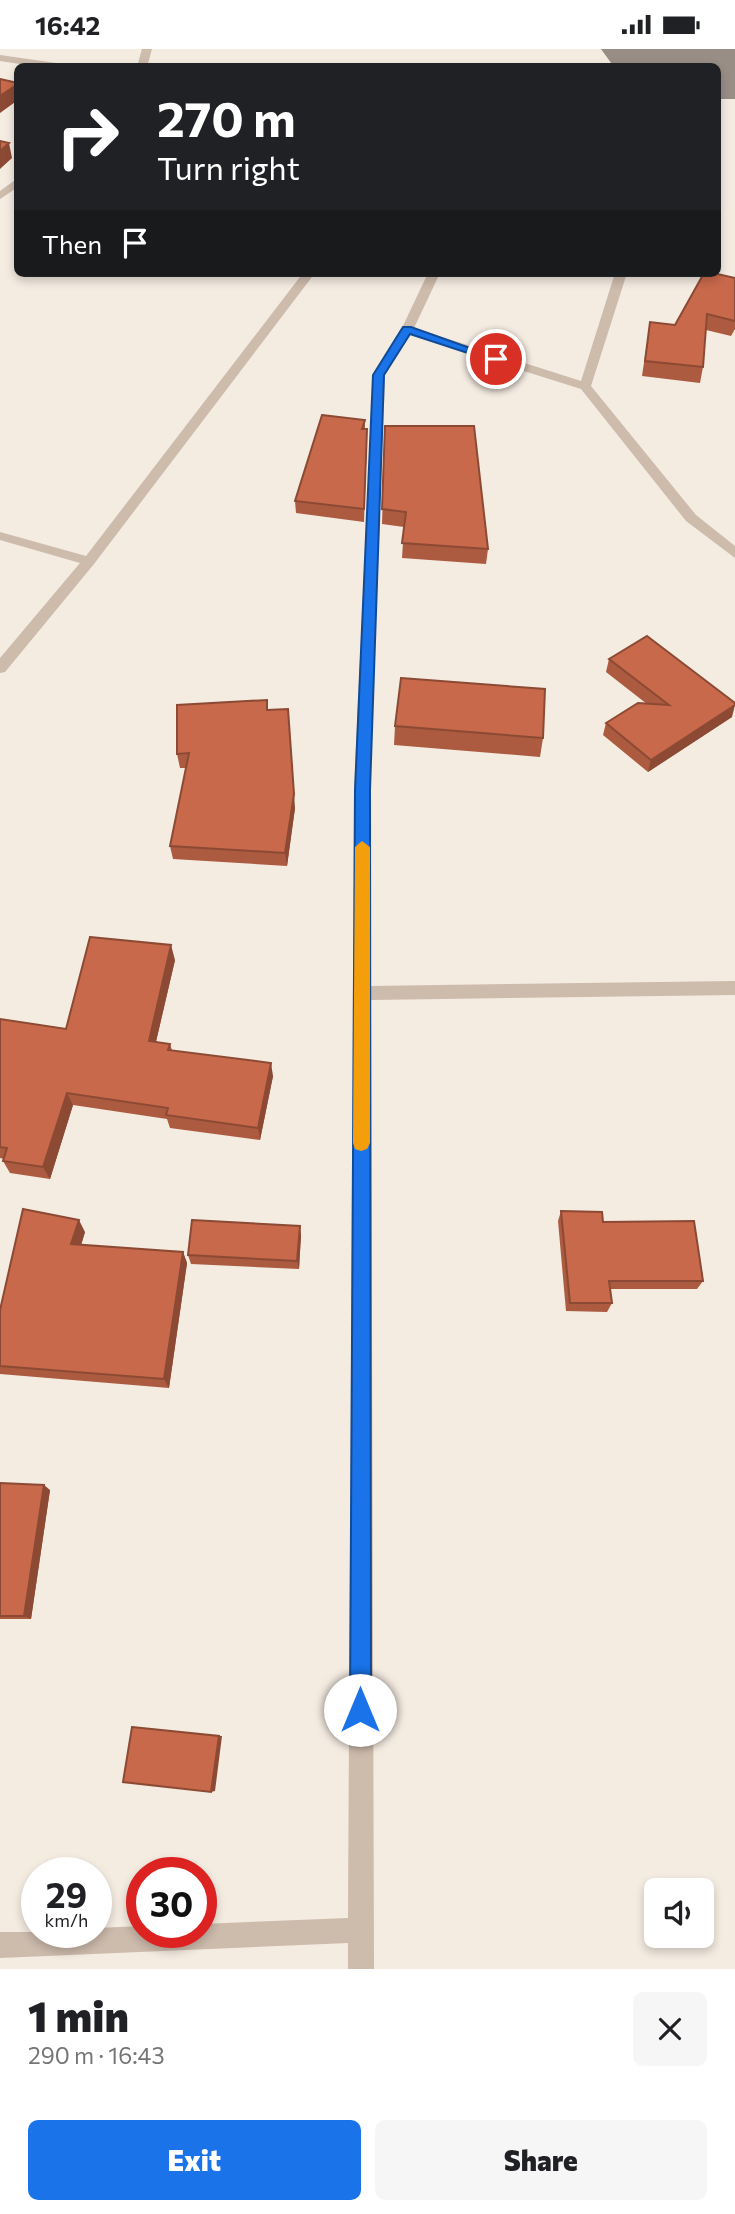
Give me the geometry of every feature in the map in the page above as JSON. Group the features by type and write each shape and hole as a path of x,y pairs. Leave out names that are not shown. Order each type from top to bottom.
{"street":[{"path":"0,58 35,63"},
{"path":"0,196 14,184"},
{"path":"0,668 89,561 306,277"},
{"path":"361,1969 362,790 379,375 407,330 432,277"},
{"path":"585,386 620,277"},
{"path":"407,330 585,386 691,518 735,553"},
{"path":"0,536 89,561"},
{"path":"362,993 735,988"},
{"path":"0,1945 360,1930"}],"building":[{"path":"0,79 14,82 14,87 0,96"},
{"path":"0,141 9,143 0,151"},
{"path":"721,275 735,278 735,321 707,314 703,367 645,361 650,322 675,325 702,277 721,277"},
{"path":"322,415 365,420 362,429 367,429 364,509 295,501"},
{"path":"385,426 474,426 488,549 402,543 406,512 382,509"},
{"path":"647,636 735,703 651,760 606,723 638,703 669,705 609,659"},
{"path":"401,678 545,689 543,738 395,726"},
{"path":"267,700 267,710 288,709 294,794 285,853 170,846 189,753 177,754 177,705"},
{"path":"90,937 171,945 149,1041 170,1044 168,1050 271,1063 258,1128 166,1115 168,1108 67,1093 43,1167 3,1161 7,1148 0,1147 0,1019 66,1029"},
{"path":"23,1209 79,1220 71,1244 183,1252 164,1379 0,1366 0,1310"},
{"path":"561,1211 602,1212 603,1222 694,1221 703,1281 609,1281 612,1303 570,1303"},
{"path":"192,1220 300,1226 297,1261 188,1255"},
{"path":"0,1483 44,1485 24,1616 0,1616"},
{"path":"132,1727 219,1736 211,1792 123,1782"}],"runway":[{"path":"682,49 735,51"}],"slow traffic":[{"path":"361,1143 362,847"}],"route":[{"path":"360,1710 362,790 379,375 407,330 496,359"}]}
